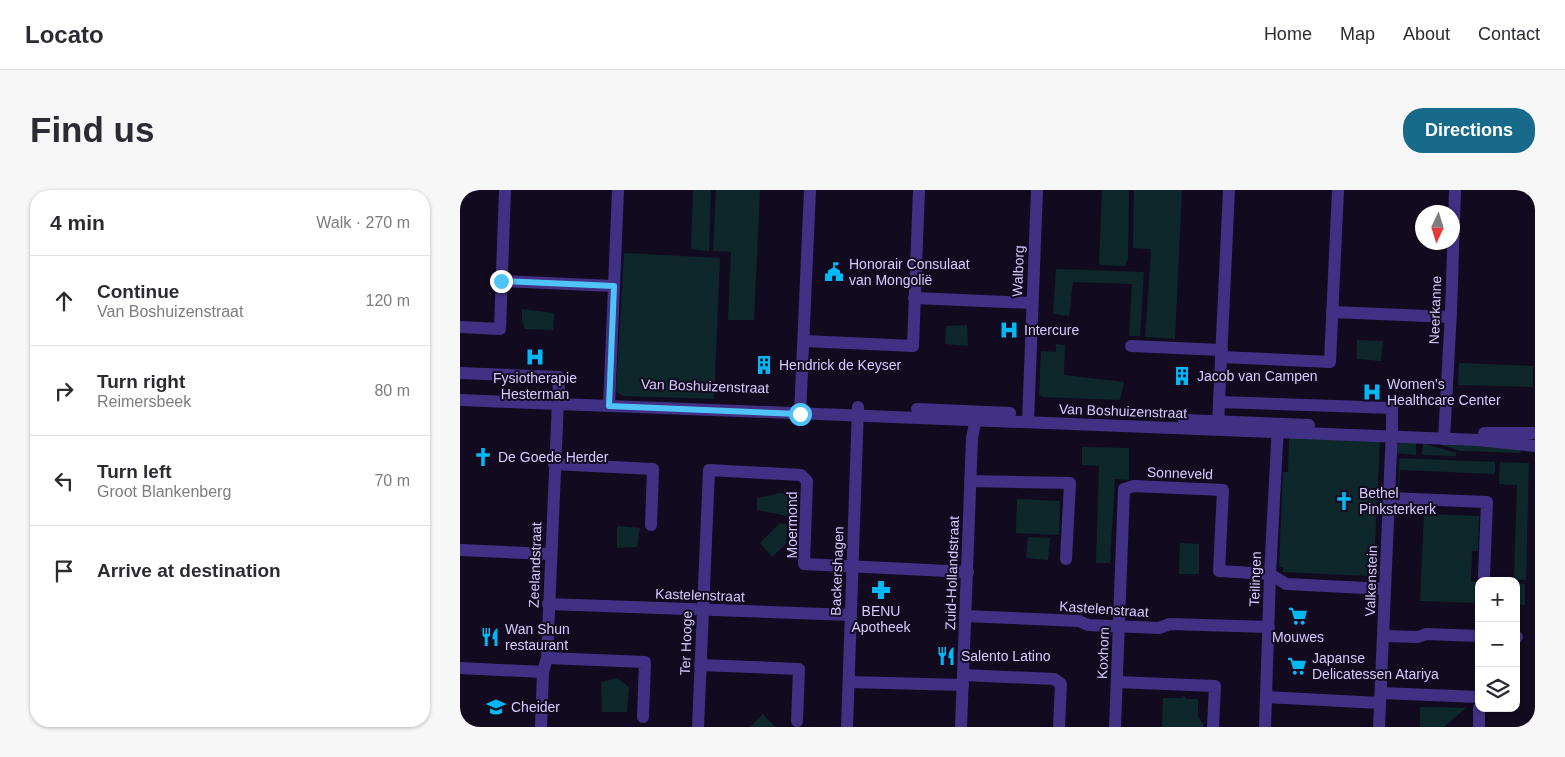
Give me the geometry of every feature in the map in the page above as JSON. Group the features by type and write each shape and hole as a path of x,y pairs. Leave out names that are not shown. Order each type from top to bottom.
{"street":[{"path":"460,327 500,329 505,190"},
{"path":"609,402 618,190"},
{"path":"800,409 810,190"},
{"path":"804,341 913,346 919,190"},
{"name":"Walborg","path":"1028,418 1036,190"},
{"path":"1218,425 1229,190"},
{"path":"1131,346 1330,362 1338,190"},
{"name":"Neerkanne","path":"1444,435 1455,190"},
{"path":"501,281 614,286"},
{"path":"914,298 1031,303"},
{"path":"1332,312 1450,317"},
{"path":"460,373 559,377 557,400"},
{"name":"Van Boshuizenstraat","path":"460,392 557,400"},
{"name":"Van Boshuizenstraat","path":"460,400 557,400 1444,435 1535,433"},
{"name":"Zeelandstraat","path":"541,727 543,672 547,658 557,400"},
{"path":"1219,402 1392,408 1392,433"},
{"name":"Backershagen","path":"847,727 858,412"},
{"name":"Zuid-Hollandstraat","path":"961,727 972,438 976,416"},
{"name":"Teilingen","path":"1265,727 1270,574 1278,428"},
{"name":"Valkenstein","path":"1379,727 1392,433"},
{"name":"Van Boshuizenstraat","path":"1444,435 1535,446"},
{"path":"554,464 653,469 651,525"},
{"name":"Moermond","path":"709,470 801,475 807,481 804,564 852,566"},
{"name":"Ter Hooge","path":"698,727 709,470"},
{"path":"970,481 1070,483 1066,559"},
{"name":"Sonneveld","path":"1124,489 1134,486 1223,490 1220,571 1270,574"},
{"name":"Koxhorn","path":"1115,727 1124,489"},
{"path":"1389,498 1487,502 1484,576"},
{"path":"460,550 550,554"},
{"path":"852,566 968,572"},
{"path":"1270,574 1286,584 1385,589"},
{"name":"Kastelenstraat","path":"548,604 851,615"},
{"name":"Kastelenstraat","path":"966,616 1079,621 1088,625 1159,628 1170,624 1269,627"},
{"path":"1384,636 1418,637 1426,634 1475,636"},
{"path":"547,658 645,662 643,716"},
{"path":"700,665 799,669 797,721"},
{"path":"460,668 543,672"},
{"path":"849,682 1054,679 1061,684 1059,727"},
{"path":"1117,682 1215,686 1213,727"},
{"path":"1266,697 1475,697"},
{"path":"1479,712 1479,727"}],"green space":[{"path":"693,190 711,190 709,251 691,249"},
{"path":"716,190 760,190 754,320 728,320 731,252 713,251"},
{"path":"1102,190 1129,190 1128,259 1125,266 1099,265"},
{"path":"1134,190 1182,190 1175,339 1145,337 1151,252 1150,249 1133,248"},
{"path":"624,253 720,258 714,399 623,396 616,392"},
{"path":"1056,269 1144,272 1140,336 1129,336 1132,284 1073,282 1069,316 1053,314"},
{"path":"522,309 554,313 553,330 525,329 522,320"},
{"path":"967,325 968,346 945,344 946,326"},
{"path":"1357,340 1383,341 1381,361 1357,359"},
{"path":"1056,344 1065,345 1064,375 1124,382 1120,400 1043,397 1039,395 1041,351 1056,352"},
{"path":"1459,363 1533,366 1533,387 1458,385"},
{"path":"1289,436 1380,440 1374,564 1368,564 1367,576 1283,572 1283,567 1279,567 1283,472 1288,472"},
{"path":"1400,442 1416,443 1416,455 1394,453 1396,446"},
{"path":"1423,443 1456,453 1456,456 1422,455"},
{"path":"1442,444 1481,445 1521,450 1520,453 1460,451"},
{"path":"1082,447 1129,448 1129,480 1115,479 1110,563 1096,563 1099,466 1082,465"},
{"path":"1399,458 1495,462 1495,474 1400,470 1398,489"},
{"path":"1500,462 1529,463 1526,580 1514,577 1517,485 1499,484"},
{"path":"780,493 792,494 792,517 757,510 757,498"},
{"path":"1017,499 1060,501 1059,535 1016,533"},
{"path":"1424,514 1479,516 1478,551 1472,551 1471,581 1475,582 1475,603 1420,601"},
{"path":"780,523 787,525 786,544 772,557 760,543"},
{"path":"617,526 640,528 637,547 617,548"},
{"path":"1028,537 1050,538 1048,560 1026,558"},
{"path":"1180,543 1199,544 1199,574 1179,574"},
{"path":"1520,584 1525,584 1525,605 1520,604"},
{"path":"617,678 629,687 627,712 602,712 601,682"},
{"path":"1184,696 1186,699 1198,699 1198,716 1203,727 1162,727 1163,698 1182,698"},
{"path":"1420,707 1466,708 1444,727 1420,727"},
{"path":"763,714 775,727 750,727"}],"place":[{"name":"Honorair Consulaat van Mongolië","path":"834,272"},
{"name":"Intercure","path":"1009,330"},
{"name":"Fysiotherapie Hesterman","path":"535,357"},
{"name":"Hendrick de Keyser","path":"764,365"},
{"name":"Jacob van Campen","path":"1182,376"},
{"name":"Women's Healthcare Center","path":"1372,392"},
{"name":"De Goede Herder","path":"483,457"},
{"name":"Bethel Pinksterkerk","path":"1344,501"},
{"name":"BENU Apotheek","path":"881,590"},
{"name":"Mouwes","path":"1298,616"},
{"name":"Wan Shun restaurant","path":"490,637"},
{"name":"Salento Latino","path":"946,656"},
{"name":"Japanse Delicatessen Atariya","path":"1297,666"},
{"name":"Cheider","path":"496,707"}],"route":[{"path":"501,281 614,286 609,406 800,414"}]}
